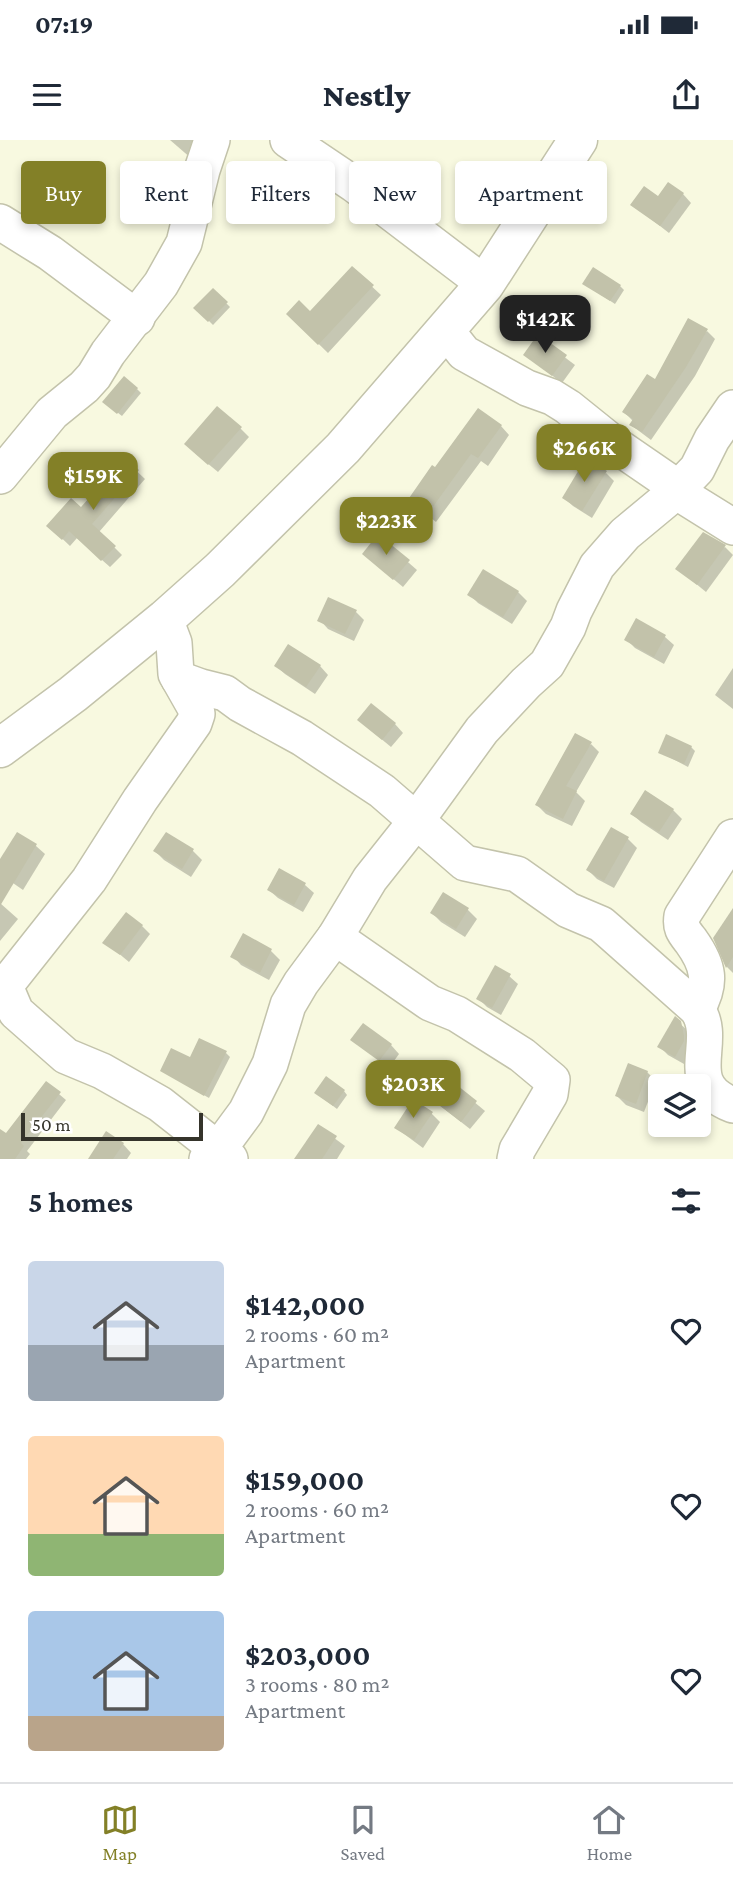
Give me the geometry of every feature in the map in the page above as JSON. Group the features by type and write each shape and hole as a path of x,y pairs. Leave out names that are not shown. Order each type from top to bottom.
{"highway":[{"path":"0,748 73,694 165,619 220,570 344,449 485,284 578,140"}],"street":[{"path":"0,476 52,413 84,387 161,284 184,243 212,140"},
{"path":"288,140 355,185 485,284"},
{"path":"0,222 50,253 137,318"},
{"path":"445,329 464,353 527,388 561,402 614,444 678,488 685,497 733,527"},
{"path":"165,619 174,643 176,674 196,709 194,723 89,880 70,900 5,1003 66,1056 111,1075 160,1104 218,1156 265,1074 288,1005 335,937 370,879 482,730 547,664 568,628 592,575 603,559 625,534 697,468 733,408"},
{"path":"179,679 233,696 240,704 302,738 368,781 465,863 517,874 568,911 601,924 712,1022"},
{"path":"733,837 682,916 682,930 698,952 709,979 705,995 712,1022 702,1063 705,1077 715,1097 733,1105"},
{"path":"335,937 430,1003 457,1014 522,1055 552,1080 550,1094 517,1150 515,1159"}],"building":[{"path":"668,182 684,193 660,226 630,205 644,186 658,196"},
{"path":"352,266 374,285 318,345 286,314 299,300 310,311"},
{"path":"593,267 621,285 610,301 582,284"},
{"path":"213,288 228,302 208,322 193,308"},
{"path":"688,318 708,329 642,432 629,425 633,419 622,412 647,374 655,379"},
{"path":"538,334 567,355 552,376 523,355"},
{"path":"124,376 138,388 117,414 102,402"},
{"path":"217,406 242,427 208,465 184,444"},
{"path":"478,408 502,425 478,458 471,454 427,515 407,501"},
{"path":"125,458 139,470 92,524 116,546 101,561 69,531 62,540 46,526 71,498 81,507"},
{"path":"586,458 607,471 582,511 562,498"},
{"path":"703,532 726,545 697,585 675,569"},
{"path":"378,534 410,560 393,580 362,554"},
{"path":"483,569 519,591 503,617 467,595"},
{"path":"328,597 357,610 345,634 317,621"},
{"path":"636,618 666,635 654,657 624,640"},
{"path":"288,644 321,665 306,687 274,666"},
{"path":"371,703 396,723 382,740 357,720"},
{"path":"575,733 592,742 566,786 577,791 563,819 535,805"},
{"path":"666,734 692,746 684,764 658,753"},
{"path":"645,790 674,809 659,832 630,814"},
{"path":"611,827 629,837 604,881 586,870"},
{"path":"17,832 37,844 0,906 0,859"},
{"path":"166,832 194,849 182,869 153,851"},
{"path":"279,868 306,883 294,905 267,890"},
{"path":"443,892 469,908 456,929 430,913"},
{"path":"733,908 733,957 726,968 713,938"},
{"path":"126,912 143,925 120,955 102,943"},
{"path":"243,933 272,949 260,973 230,957"},
{"path":"495,965 511,974 492,1008 476,999"},
{"path":"675,1016 681,1021 684,1041 675,1057 657,1047"},
{"path":"363,1023 392,1044 379,1061 350,1040"},
{"path":"199,1038 227,1051 204,1096 160,1071 171,1048 190,1057"},
{"path":"628,1063 648,1071 636,1104 615,1096"},
{"path":"326,1076 345,1090 333,1106 314,1093"},
{"path":"448,1078 477,1101 461,1122 431,1099"},
{"path":"46,1081 61,1092 21,1143 24,1146 15,1159 0,1159 0,1129 6,1133"},
{"path":"413,1099 433,1112 414,1140 394,1128"},
{"path":"318,1124 337,1136 322,1159 294,1159"},
{"path":"106,1131 124,1143 113,1159 88,1159"}]}
